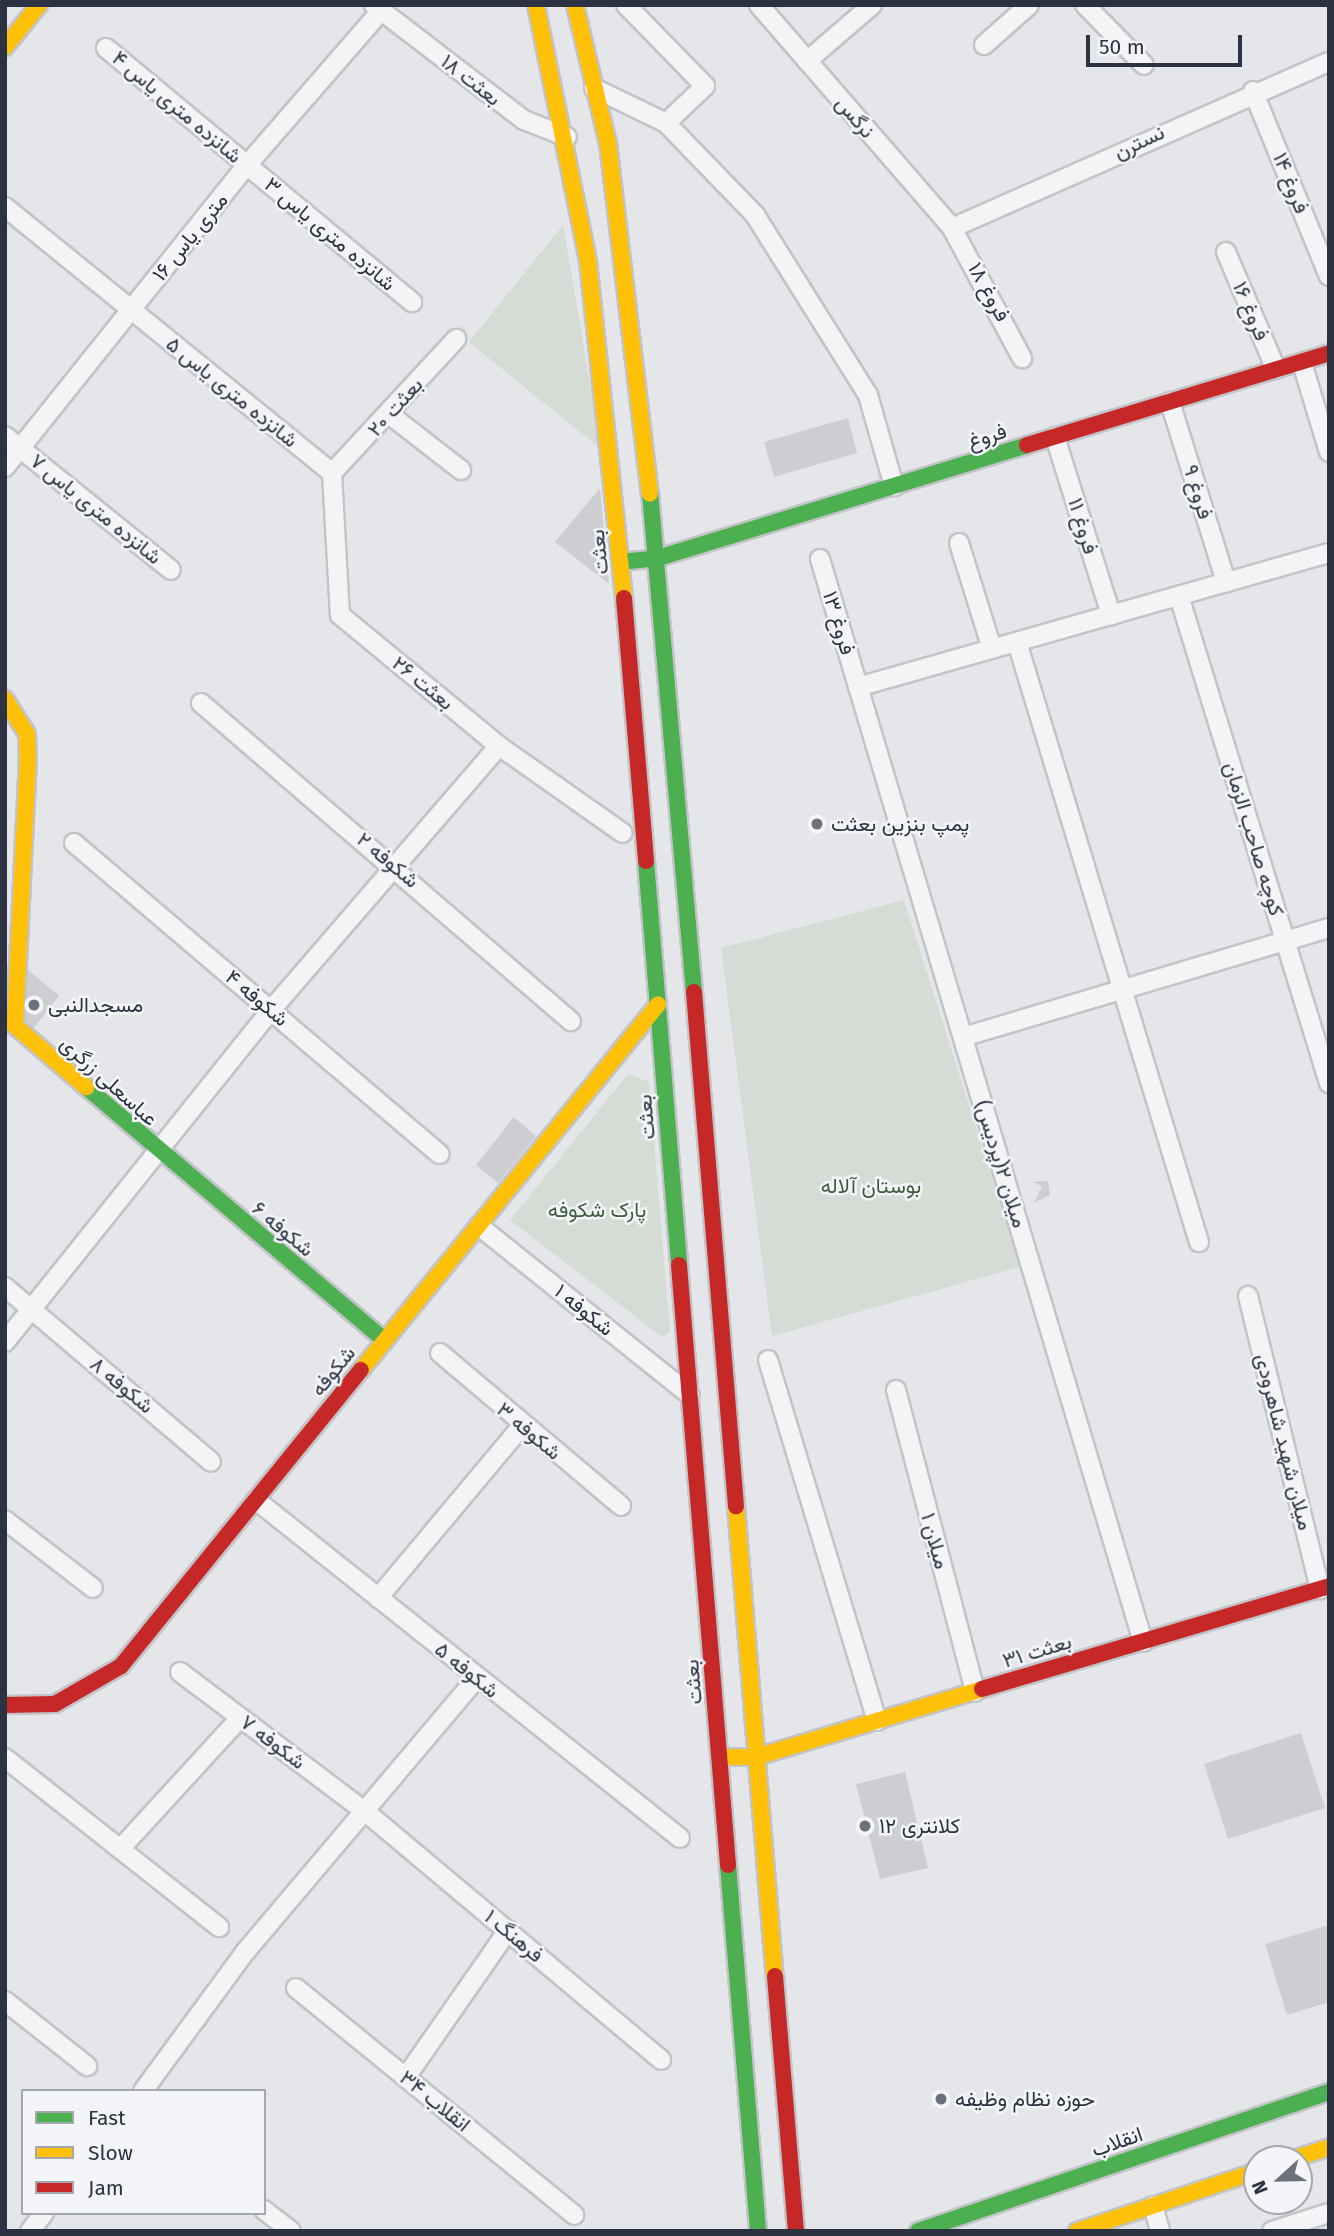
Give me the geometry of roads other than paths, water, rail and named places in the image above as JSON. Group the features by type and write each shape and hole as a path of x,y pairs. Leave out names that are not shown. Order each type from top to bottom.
{"main road":[{"path":"5,47 39,5"},
{"name":"بعثت","path":"536,5 567,137 588,265 621,562 758,2231"},
{"path":"575,5 594,88 624,260 658,558 796,2231"},
{"name":"فروغ","path":"621,562 658,558 1329,353"},
{"name":"عباسعلی زرگری","path":"5,699 27,734 28,758 15,1026 155,1150"},
{"name":"شکوفه","path":"5,1705 55,1704 121,1666 658,1005"},
{"name":"شکوفه ۶","path":"155,1150 385,1341"},
{"name":"بعثت ۳۱","path":"720,1756 756,1757 1324,1587"},
{"name":"انقلاب","path":"918,2231 1329,2092"},
{"path":"1077,2231 1243,2176"}],"street":[{"path":"626,5 705,86 666,123"},
{"name":"نرگس","path":"759,5 952,229"},
{"path":"807,61 872,5"},
{"path":"984,45 1029,5"},
{"path":"1086,5 1144,65"},
{"name":"بعثت ۱۸","path":"378,8 524,120 567,137"},
{"name":"۱۶ متری یاس","path":"5,467 247,165 378,8"},
{"name":"شانزده متری یاس ۴","path":"106,48 247,165"},
{"name":"نسترن","path":"952,229 1254,91 1329,62"},
{"path":"594,88 666,123 755,215 844,350 868,395 894,486"},
{"name":"فروغ ۱۴","path":"1254,91 1329,276"},
{"name":"شانزده متری یاس ۳","path":"247,165 412,302"},
{"name":"شانزده متری یاس ۵","path":"5,207 332,473"},
{"name":"فروغ ۱۸","path":"952,229 1022,358"},
{"name":"فروغ ۱۶","path":"1226,252 1276,369"},
{"name":"بعثت ۲۰","path":"332,473 390,415 456,339"},
{"path":"1303,363 1329,452"},
{"name":"فروغ ۹","path":"1170,402 1226,582"},
{"path":"390,415 461,470"},
{"name":"شانزده متری یاس ۷","path":"5,436 171,570"},
{"name":"فروغ ۱۱","path":"1055,437 1111,615"},
{"name":"بعثت ۲۶","path":"332,473 341,615 499,746 623,833"},
{"path":"958,542 992,649"},
{"path":"858,687 1329,553"},
{"name":"فروغ ۱۳","path":"820,559 858,687"},
{"name":"کوچه صاحب الزمان","path":"1179,596 1329,1083"},
{"path":"1017,642 1199,1242"},
{"name":"میلان ۲(پردیس)","path":"858,687 1143,1642"},
{"name":"شکوفه ۲","path":"201,703 396,867 571,1021"},
{"path":"5,1342 155,1150 271,1010 499,746"},
{"name":"شکوفه ۴","path":"75,843 440,1154"},
{"path":"963,1037 1329,928"},
{"name":"شکوفه ۱","path":"479,1226 690,1395"},
{"name":"شکوفه ۸","path":"5,1287 211,1462"},
{"name":"میلان شهید شاهرودی","path":"1248,1296 1324,1587"},
{"name":"شکوفه ۳","path":"440,1353 521,1427 621,1506"},
{"path":"768,1360 877,1721"},
{"name":"میلان ۱","path":"895,1390 975,1692"},
{"path":"378,1598 521,1427"},
{"name":"شکوفه ۵","path":"256,1500 680,1839"},
{"path":"5,1520 93,1588"},
{"name":"شکوفه ۷","path":"180,1672 367,1813"},
{"path":"144,2089 246,1951 367,1813 477,1678"},
{"path":"120,1849 240,1717"},
{"path":"5,1758 219,1927"},
{"name":"فرهنگ ۱","path":"367,1813 661,2060"},
{"path":"406,2077 508,1930"},
{"name":"انقلاب ۳۴","path":"296,1988 575,2215"},
{"path":"5,2001 87,2066"},
{"path":"1153,2206 1160,2231"},
{"path":"266,2212 291,2231"},
{"path":"1272,2231 1329,2213"},
{"path":"30,2231 42,2215"}],"place":[{"name":"پمپ بنزین بعثت","path":"817,824"},
{"name":"مسجدالنبی","path":"34,1005"},
{"name":"کلانتری ۱۲","path":"865,1826"},
{"name":"حوزه نظام وظیفه","path":"941,2099"}],"park label":[{"name":"بوستان آلاله","path":"871,1186"},
{"name":"پارک شکوفه","path":"597,1210"}]}
